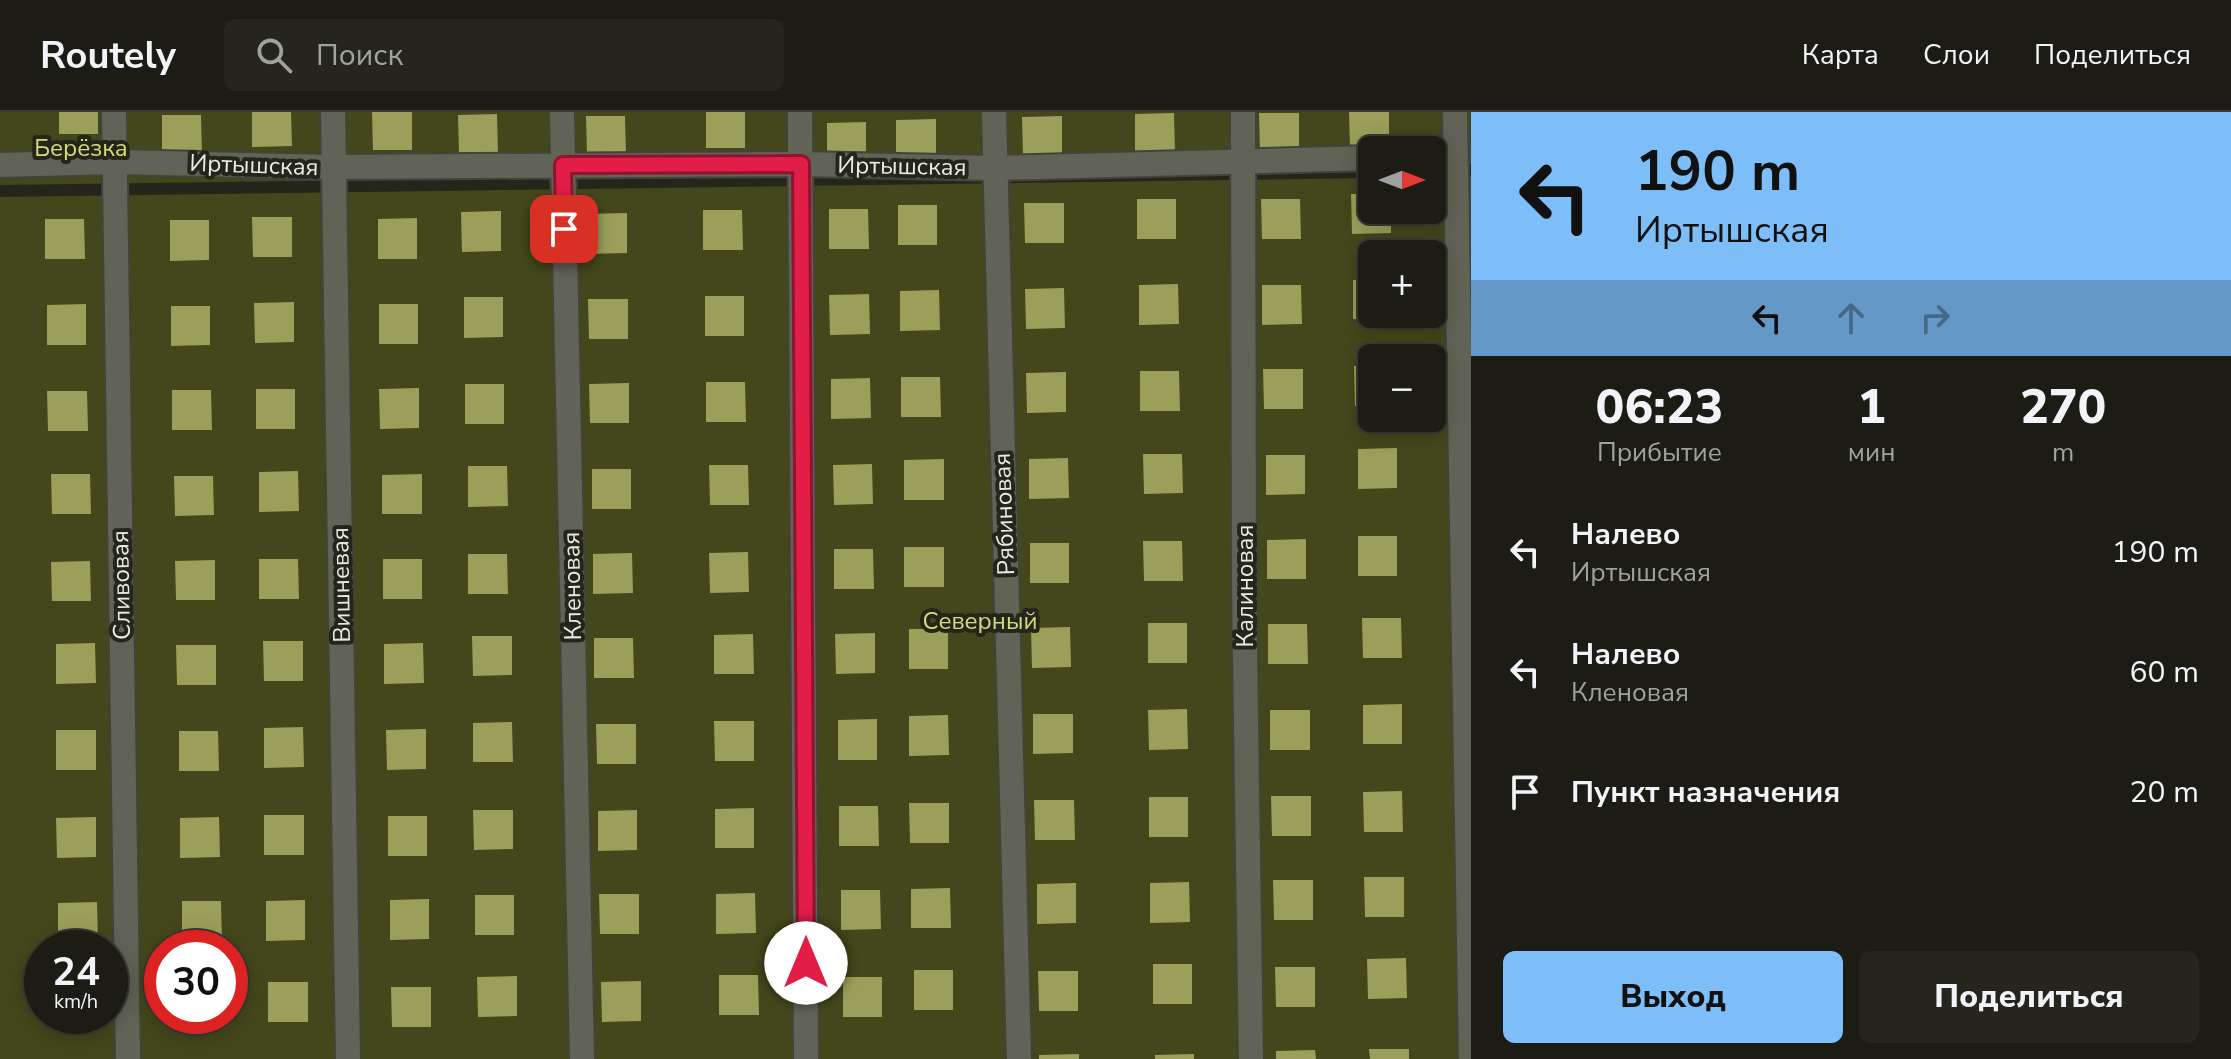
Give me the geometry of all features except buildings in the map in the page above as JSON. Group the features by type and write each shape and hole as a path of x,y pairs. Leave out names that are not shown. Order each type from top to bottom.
{"street":[{"name":"Сливовая","path":"114,112 128,1059"},
{"name":"Вишневая","path":"333,112 348,1059"},
{"name":"Кленовая","path":"562,112 582,1059"},
{"path":"800,112 806,1059"},
{"name":"Рябиновая","path":"994,112 1019,1059"},
{"name":"Калиновая","path":"1243,112 1244,587 1251,1059"},
{"path":"1455,112 1453,157 1471,1059"},
{"name":"Иртышская","path":"0,165 115,162 334,167 801,164 994,168 1358,158"}],"green space":[{"name":"Берёзка","path":"0,112 1471,112 1471,164 1446,165 1446,136 1358,136 1358,166 0,185"},
{"name":"Северный","path":"1471,176 1471,1059 0,1059 0,197 1358,178 1358,224 1446,224 1446,177"}],"route":[{"path":"564,229 563,165 801,164 806,963"}]}
